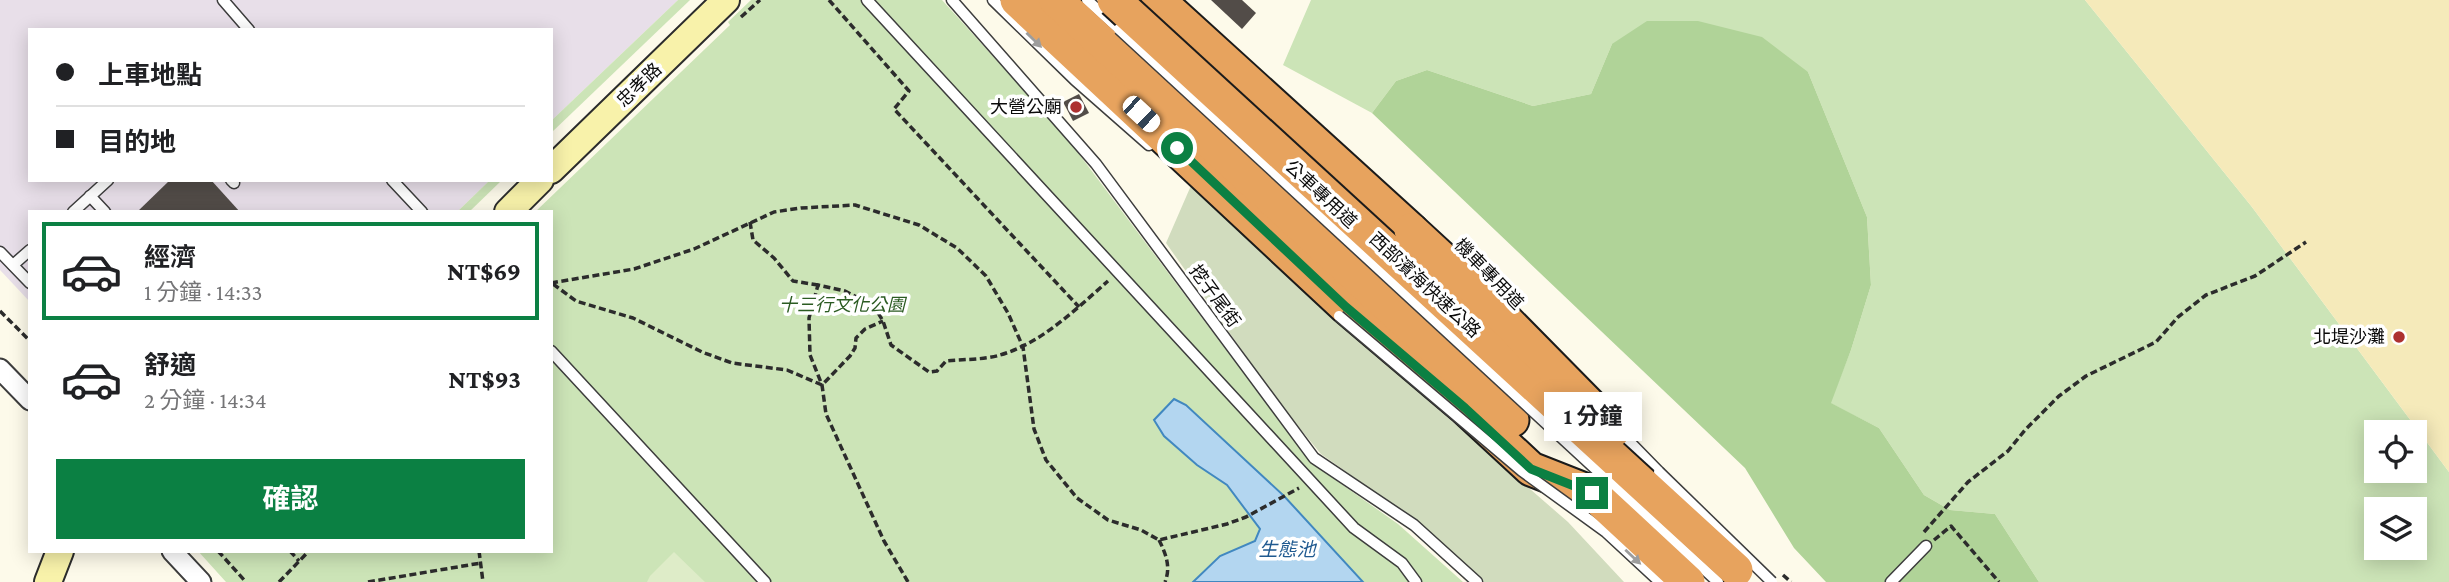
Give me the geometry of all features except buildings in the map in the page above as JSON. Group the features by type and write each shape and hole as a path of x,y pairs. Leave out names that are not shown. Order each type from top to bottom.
{"highway":[{"path":"1017,0 1081,71 1531,469 1592,493"},
{"path":"1056,0 1688,582"},
{"path":"1158,0 1475,289 1658,474 1713,525 1732,556 1734,578"},
{"name":"西部濱海快速公路","path":"1116,15 1734,578"}],"street":[{"name":"忠孝路","path":"553,168 726,0"},
{"path":"510,210 538,182"},
{"path":"0,369 28,398"},
{"path":"48,582 59,553"},
{"path":"174,553 201,582"}],"lane":[{"path":"223,0 247,28"},
{"path":"867,0 1353,528 1402,563 1416,582"},
{"name":"挖子尾街","path":"952,0 1096,164 1314,458 1414,525 1477,582"},
{"path":"993,0 1081,71 1157,152"},
{"path":"1087,0 1116,15"},
{"name":"機車專用道","path":"1172,0 1421,226 1659,472 1772,582"},
{"path":"75,210 106,182"},
{"path":"394,182 420,210"},
{"path":"90,196 103,210"},
{"path":"0,252 28,282"},
{"path":"13,265 28,252"},
{"path":"1329,307 1522,471 1606,532 1660,582"},
{"path":"553,353 765,582"},
{"path":"1891,582 1926,546"}],"path":[{"path":"829,0 909,91 894,109 1079,307"},
{"path":"553,284 634,269 694,249 774,212 855,205 919,225 957,248 986,276 1008,313 1023,347 1034,429 1046,460 1077,498 1108,520 1141,530 1159,540 1167,556 1166,582"},
{"path":"750,222 753,240 774,258 793,281 845,291 874,306 883,321 891,345 929,372 937,371 946,361 997,356 1023,347 1079,307 1118,273"},
{"path":"1909,562 1921,536 1968,482 2008,452 2025,430 2059,396 2086,376 2156,342 2178,317 2206,295 2255,276 2306,242"},
{"path":"553,285 576,301 634,318 702,352 732,363 787,370 822,385"},
{"path":"818,285 809,318 810,355 822,385 826,414 884,541 908,582"},
{"path":"0,312 28,339"},
{"path":"822,385 850,356 855,348 856,338 865,329 883,321"},
{"path":"1159,540 1227,524 1292,493"},
{"path":"1926,546 1951,526 1999,582"},
{"path":"220,553 246,582"},
{"path":"292,553 299,561"},
{"path":"279,582 307,553"},
{"path":"479,553 483,582"},
{"path":"368,582 481,563"}],"shaded area":[{"path":"0,0 678,0 553,119 553,28 28,28 28,182 488,182 459,210 28,210 28,300 0,270"}],"green space":[{"path":"678,0 690,0 553,131 553,119"},
{"name":"十三行文化公園","path":"751,0 942,0 1067,138 1310,462 1398,524 1463,582 226,582 200,553 553,553 553,210 537,210 730,25 728,22"},
{"path":"1311,0 2085,0 2252,207 2410,420 2364,420 2364,483 2427,483 2427,442 2449,472 2449,582 2039,582 1995,514 1950,510 1924,495 1879,428 1830,403 1851,350 1871,285 1867,217 1808,72 1612,44 1591,94 1533,106 1427,70 1396,81 1372,113 1283,65"},
{"path":"1647,21 1698,21 1762,37 1808,72 1867,217 1871,285 1831,403 1879,428 1924,495 1950,510 1995,514 2039,582 1826,582 1794,548 1745,468 1372,113 1396,81 1427,70 1533,106 1591,94 1612,44"},
{"path":"1193,181 1342,326 1568,522 1624,582 1484,582 1406,514 1321,454 1282,407 1166,243"},
{"path":"488,182 500,182 471,210 459,210"},
{"path":"674,552 705,582 647,582"}],"sand":[{"name":"北堤沙灘","path":"2085,0 2449,0 2449,472 2427,442 2427,420 2410,420 2252,207"}],"water":[{"name":"生態池","path":"1174,399 1186,405 1284,496 1363,582 1193,582 1220,556 1255,541 1260,529 1227,485 1197,465 1164,436 1154,420"}],"place":[{"name":"大營公廟","path":"1076,107"},
{"name":"北堤沙灘","path":"2399,337"}],"route":[{"path":"1177,148 1346,307 1465,408 1531,469 1592,493"}]}
